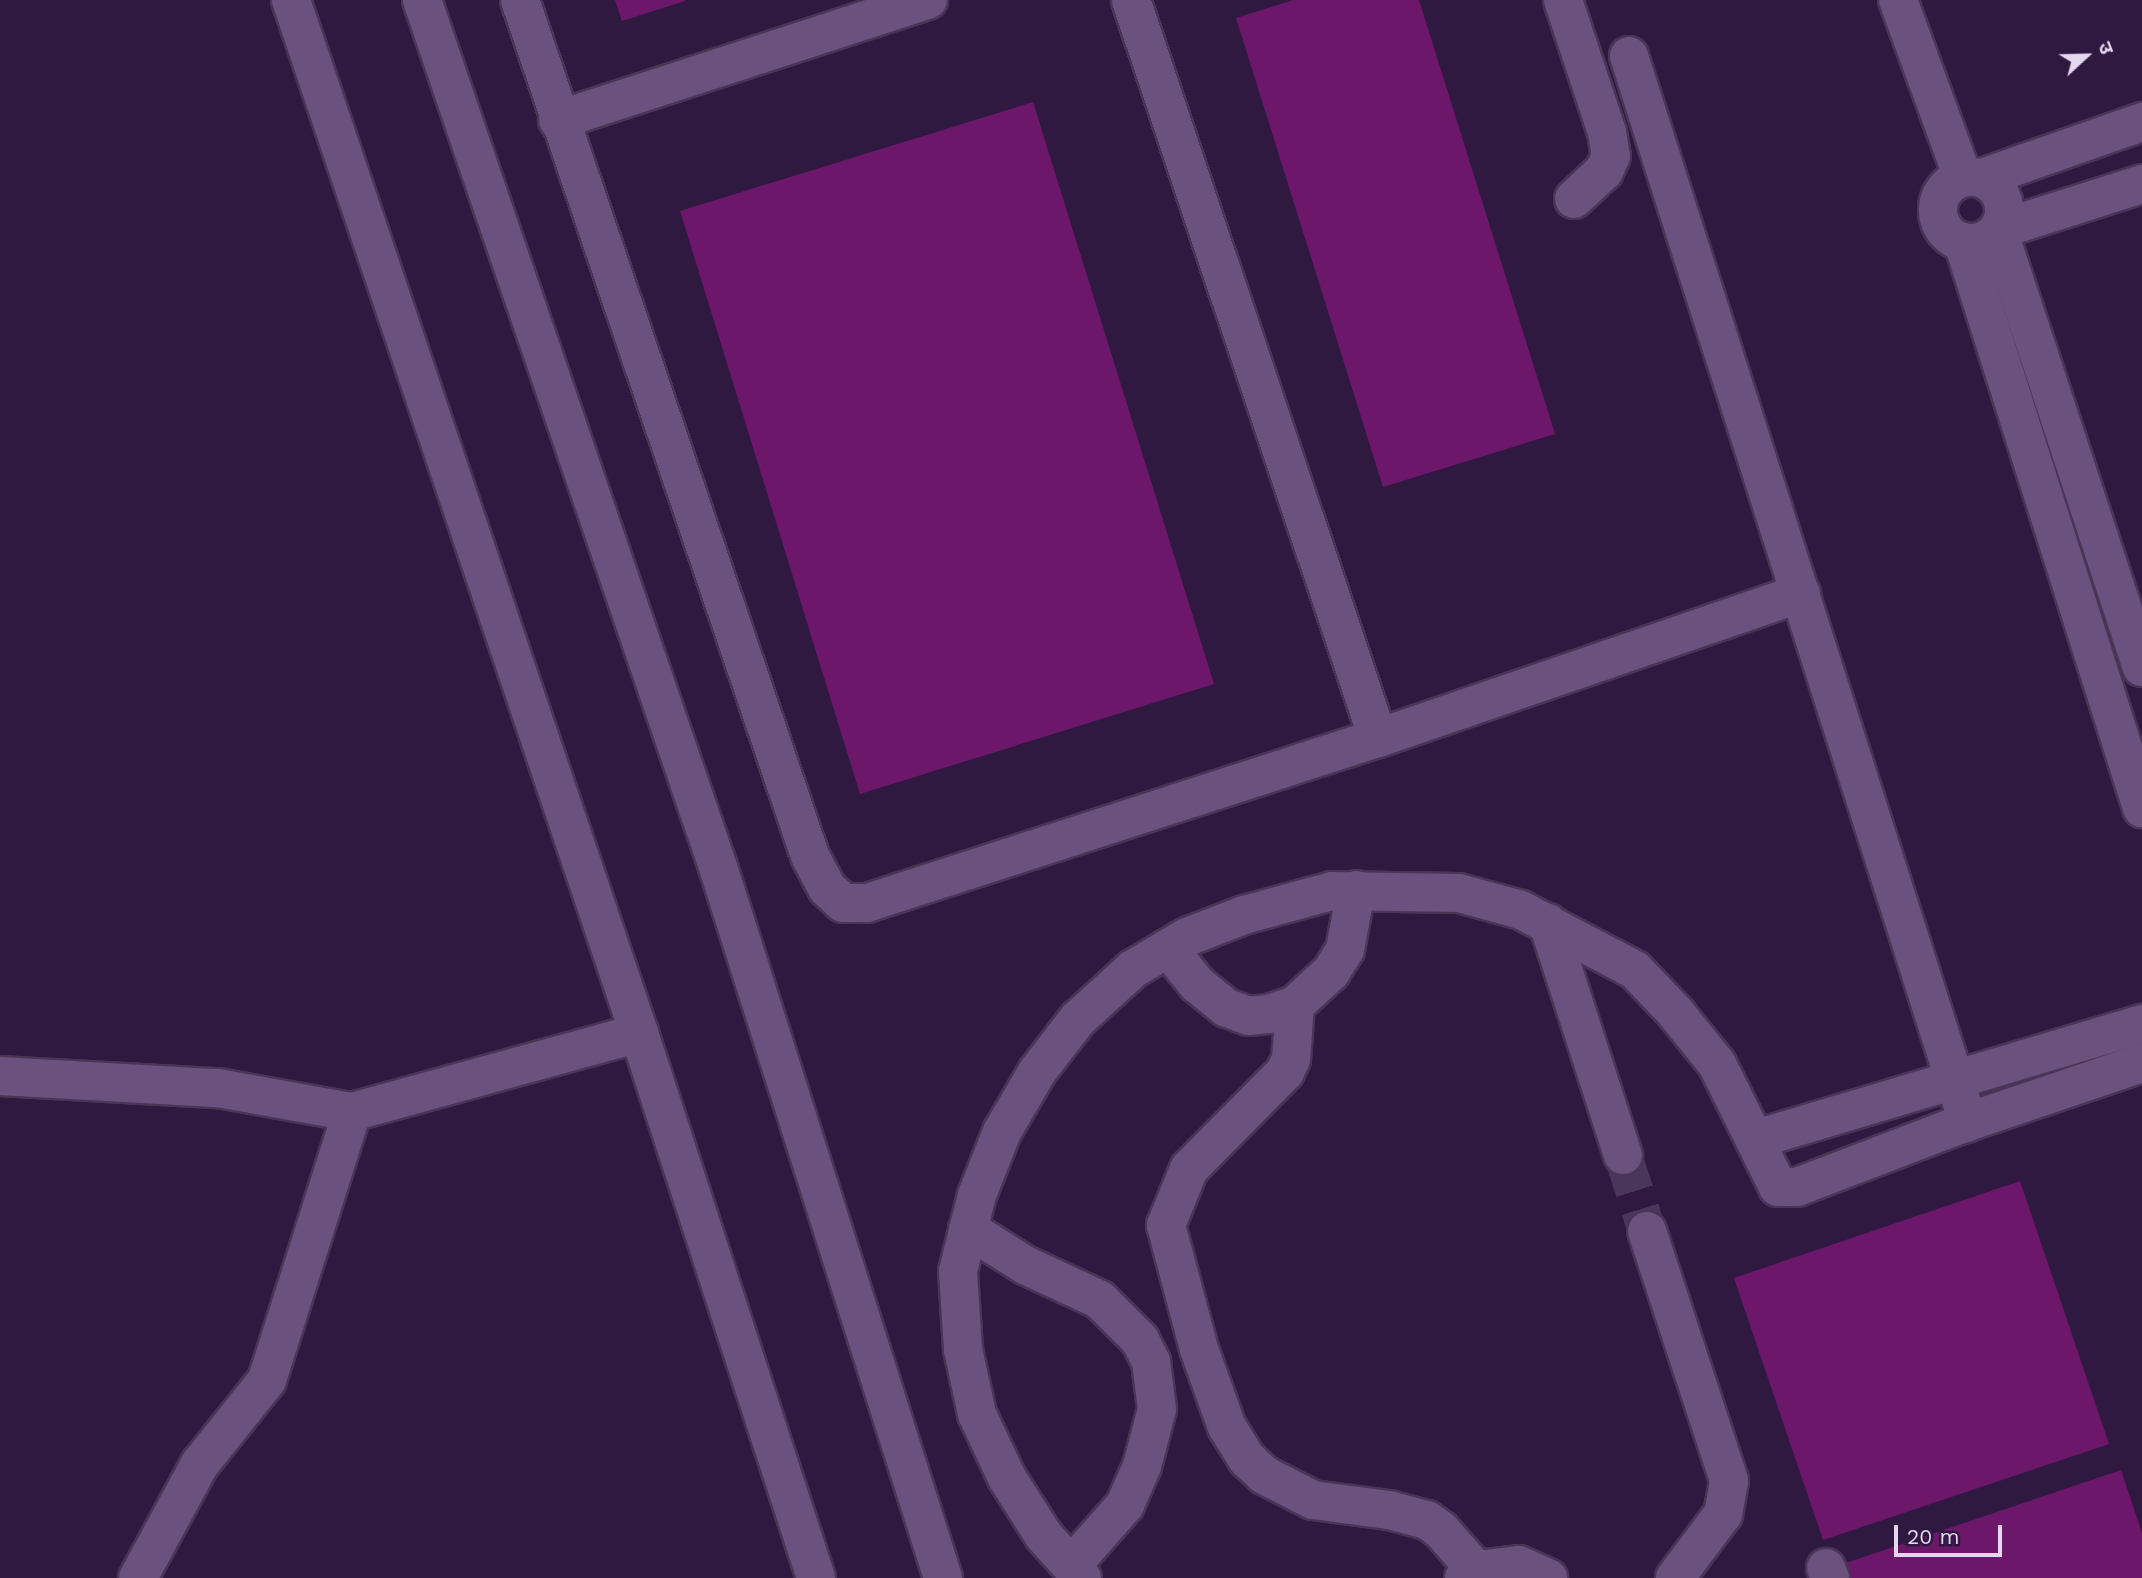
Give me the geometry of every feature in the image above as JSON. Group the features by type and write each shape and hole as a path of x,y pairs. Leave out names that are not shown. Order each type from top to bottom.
{"street":[{"path":"291,0 639,1033 816,1578"},
{"path":"422,0 719,870 943,1578"},
{"path":"520,0 558,120 810,856 827,888 843,903 867,903 1378,738 1801,593"},
{"path":"558,120 928,0"},
{"path":"1131,0 1378,738"},
{"path":"1563,0 1607,132 1611,156 1604,171 1574,199"},
{"path":"1898,0 1972,178 1993,185 2005,206 1998,230 2142,667"},
{"path":"1629,56 1968,1122"},
{"path":"2142,122 1972,178 1945,190 1938,210 1945,230 1963,243 2142,808"},
{"path":"1963,243 1982,242 1998,230 2142,184"},
{"path":"1168,948 1197,984 1227,1008 1249,1016 1294,1005 1318,988 1345,950 1356,890"},
{"path":"968,1229 1025,1265 1100,1300 1140,1340 1151,1362 1157,1409 1142,1466 1125,1505 1077,1572 1044,1536 1014,1490 977,1414 963,1349 958,1271 968,1229 1002,1132 1037,1072 1078,1019 1133,970 1168,948 1244,915 1332,891 1459,893 1549,923 1635,970 1675,1012 1717,1064 1778,1187 1788,1188 1968,1122 2142,1063"},
{"path":"1549,923 1623,1155"},
{"path":"1294,1005 1291,1059 1284,1072 1189,1169 1167,1225 1199,1349 1227,1427 1247,1459 1264,1475 1313,1500 1389,1510 1427,1520 1441,1530 1470,1574 1519,1565 1548,1578"},
{"path":"1756,1139 2142,1024"},
{"path":"0,1076 218,1088 352,1112 639,1033"},
{"path":"138,1578 200,1464 267,1380 352,1112"},
{"path":"1647,1231 1729,1480 1723,1514 1675,1578"},
{"path":"1151,1362 1199,1349"}],"building":[{"path":"615,0 685,0 685,1 622,21"},
{"path":"1293,0 1419,0 1555,434 1383,487 1236,18"},
{"path":"1033,102 1214,684 860,794 680,211"},
{"path":"2020,1181 2109,1444 1823,1540 1734,1278"},
{"path":"2121,1470 2142,1533 2142,1578 1838,1578 1834,1567"}],"tunnel":[{"path":"1623,1155 1647,1231"}]}
